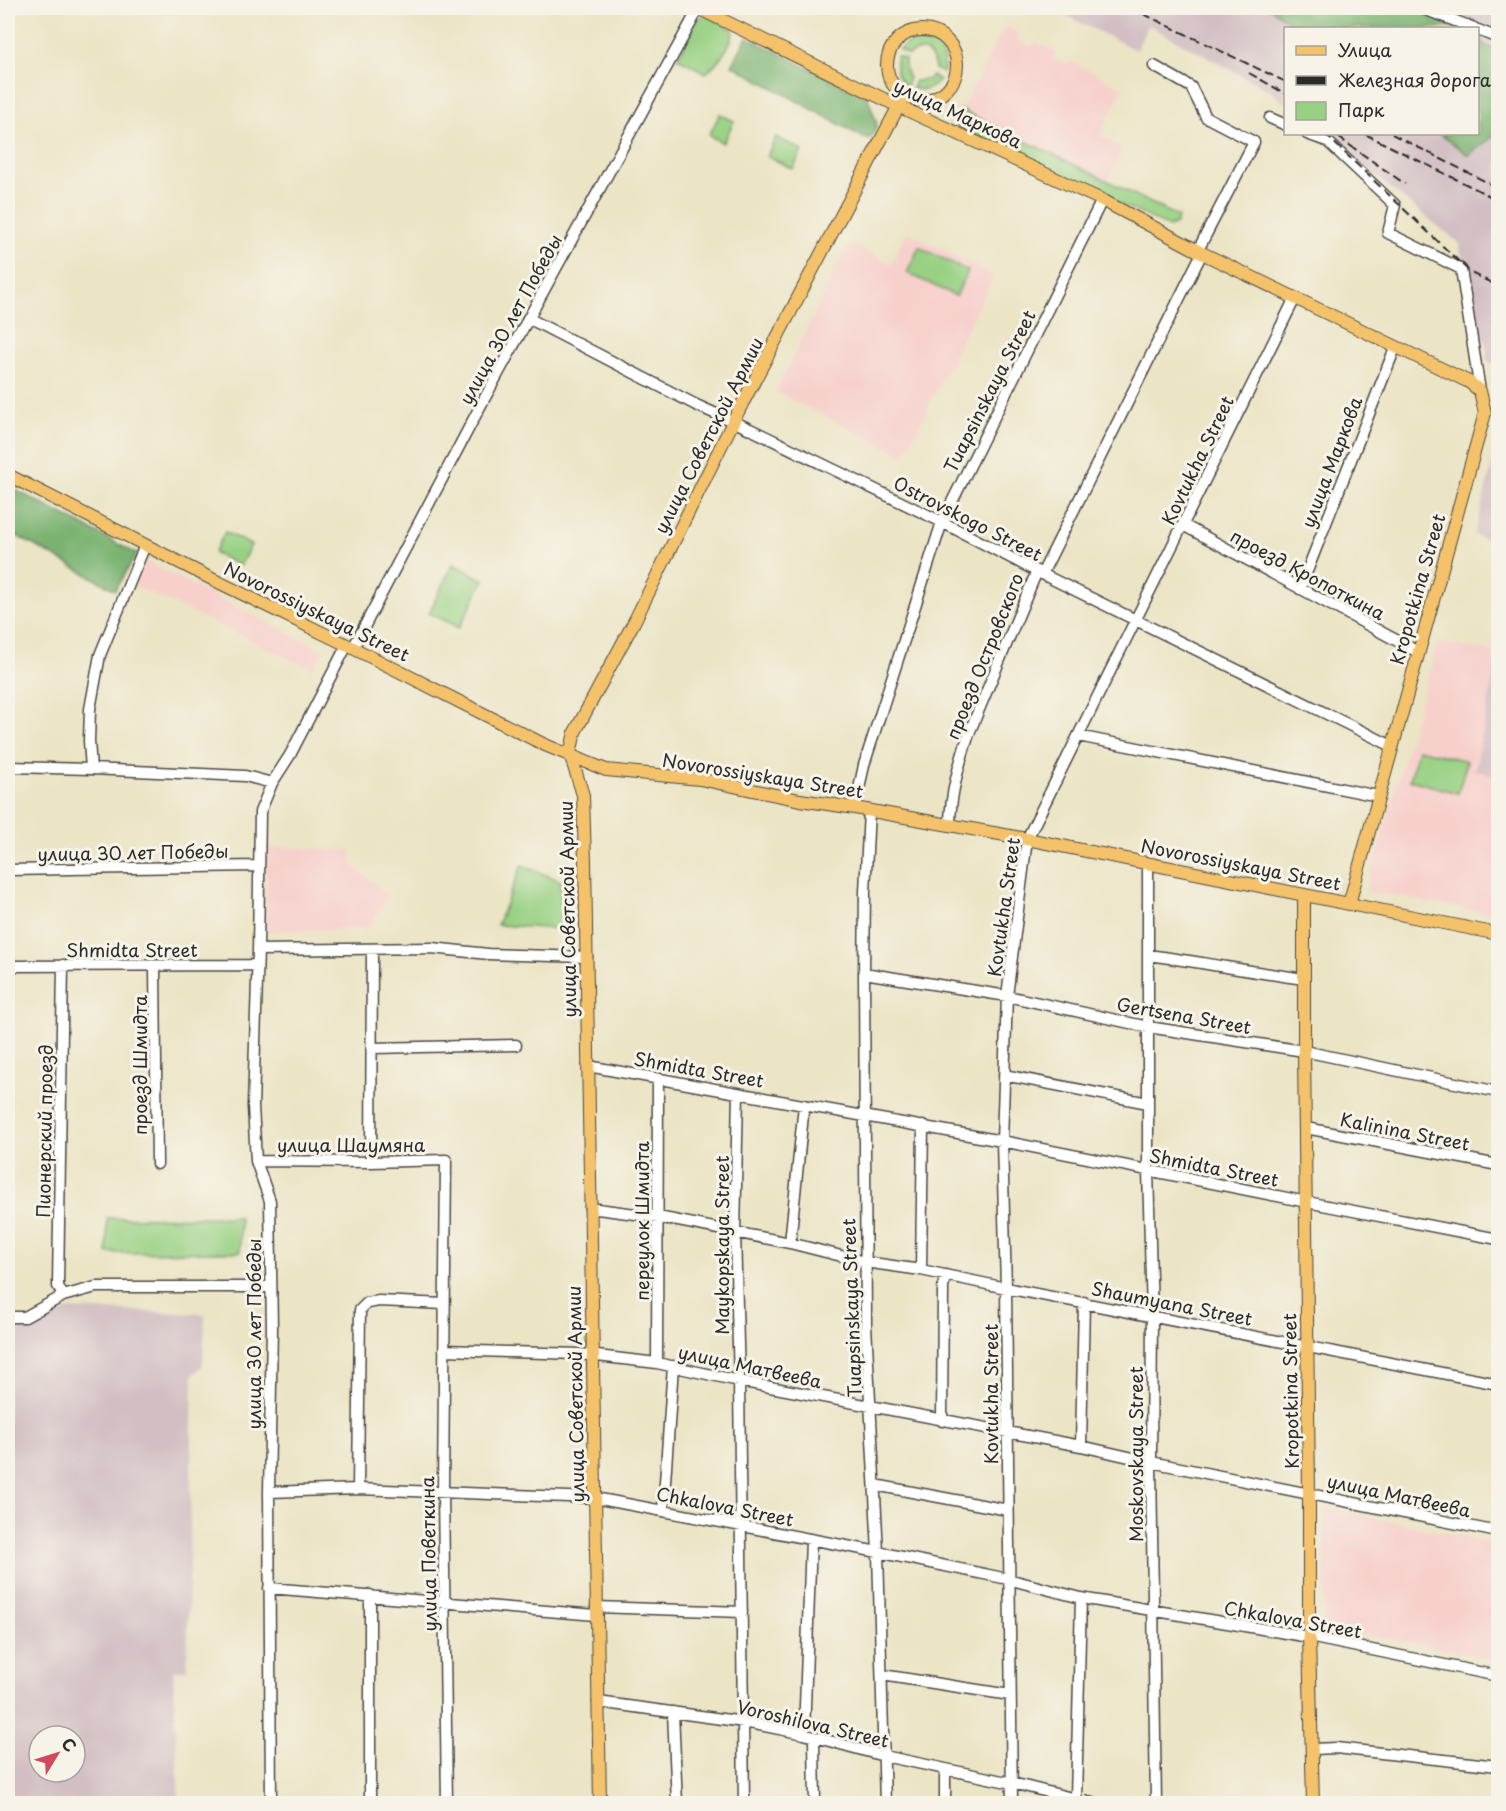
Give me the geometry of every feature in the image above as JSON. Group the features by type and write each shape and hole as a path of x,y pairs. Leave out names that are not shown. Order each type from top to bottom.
{"main road":[{"name":"улица Маркова","path":"698,8 901,101 1102,200 1200,252 1469,382 1480,392"},
{"path":"928,30 938,34 954,50 957,71 953,82 947,90 931,99 901,101 887,69 887,59 891,49 906,33 928,30"},
{"name":"улица Советской Армии","path":"600,1803 583,795 570,754 575,732 634,622 733,422 901,101"},
{"name":"Kropotkina Street","path":"1349,904 1485,413 1480,392"},
{"name":"Novorossiyskaya Street","path":"8,475 545,745 606,770 700,779 800,800 1027,839 1498,934"},
{"name":"Kropotkina Street","path":"1304,896 1310,1493 1309,1637 1313,1803"}],"street":[{"name":"улица 30 лет Победы","path":"271,1803 270,1201 256,1161 253,1106 260,812 272,783 350,646 698,8"},
{"path":"1421,8 1471,27"},
{"path":"1479,30 1498,38"},
{"path":"1040,572 1254,142 1206,117 1191,87 1154,66"},
{"path":"1270,118 1284,124"},
{"path":"1310,135 1327,141 1395,206 1388,233 1461,269 1480,392"},
{"name":"Tuapsinskaya Street","path":"855,808 864,765 942,522 1102,200"},
{"name":"Kovtukha Street","path":"1012,1803 1002,1141 1007,996 1027,839 1295,298"},
{"name":"Ostrovskogo Street","path":"528,318 696,405 942,522 1392,746"},
{"name":"улица Маркова","path":"1300,589 1395,348"},
{"name":"проезд Кропоткина","path":"1183,525 1418,652"},
{"path":"91,769 90,709 100,654 145,545"},
{"name":"проезд Островского","path":"950,825 950,813 961,758 970,731 1040,572"},
{"path":"1078,736 1378,796"},
{"path":"8,767 245,776 272,783"},
{"name":"Tuapsinskaya Street","path":"869,811 864,973 866,1325 878,1552 885,1803"},
{"name":"Moskovskaya Street","path":"1148,864 1148,1170 1152,1315 1151,1462 1156,1803"},
{"name":"улица 30 лет Победы","path":"8,870 258,866"},
{"path":"258,950 432,948 488,954 587,957"},
{"path":"371,1162 372,949"},
{"path":"1148,955 1304,979"},
{"name":"Shmidta Street","path":"8,966 256,964"},
{"name":"Пионерский проезд","path":"63,965 58,1286 63,1296"},
{"name":"проезд Шмидта","path":"155,966 157,1164"},
{"name":"Gertsena Street","path":"864,973 1007,996 1148,1028 1304,1051 1498,1092"},
{"path":"372,1048 516,1045"},
{"name":"Shmidta Street","path":"588,1066 1002,1141 1498,1239"},
{"path":"1004,1075 1148,1103"},
{"name":"переулок Шмидта","path":"657,1079 657,1363"},
{"name":"Maykopskaya Street","path":"738,1093 735,1233 744,1803"},
{"path":"790,1243 804,1105"},
{"path":"921,1270 923,1126"},
{"name":"Kalinina Street","path":"1306,1128 1498,1165"},
{"name":"улица Шаумяна","path":"256,1161 446,1160"},
{"name":"улица Поветкина","path":"446,1160 443,1492 447,1803"},
{"name":"Shaumyana Street","path":"591,1208 658,1217 790,1243 865,1262 921,1270 1498,1384"},
{"path":"942,1421 945,1275"},
{"path":"8,1317 25,1317 63,1296 96,1287 271,1287"},
{"path":"358,1490 360,1310 367,1303 379,1301 444,1304"},
{"path":"1081,1446 1084,1302"},
{"name":"улица Матвеева","path":"444,1350 592,1354 657,1363 942,1421 1081,1446 1498,1532"},
{"path":"663,1511 673,1366"},
{"path":"875,1485 1008,1510"},
{"name":"Chkalova Street","path":"269,1492 358,1490 595,1498 878,1552 1008,1579 1081,1598 1309,1637 1498,1676"},
{"path":"811,1540 809,1736 815,1803"},
{"path":"269,1588 596,1611 742,1612"},
{"path":"370,1595 370,1803"},
{"path":"1076,1799 1081,1598"},
{"path":"882,1675 1010,1695"},
{"name":"Voroshilova Street","path":"598,1702 744,1722 1096,1803"},
{"path":"673,1712 677,1803"},
{"path":"1313,1749 1336,1748 1498,1766"},
{"path":"945,1769 945,1803"}],"shaded area":[{"path":"1051,8 1498,8 1498,366 1486,360 1487,351 1459,243 1324,135 1479,135 1479,27 1284,27 1284,102 1270,91 1148,25 1136,50"},
{"path":"1005,26 1019,34 1017,39 1032,47 1035,41 1056,52 1053,58 1068,65 1070,61 1123,88 1099,135 1123,148 1108,181 961,110"},
{"path":"907,232 994,275 904,456 776,392 849,243 891,264"},
{"path":"1498,443 1498,543 1474,535"},
{"path":"145,561 324,651 313,669 133,585"},
{"path":"1438,642 1498,653 1475,771 1498,776 1498,915 1366,891"},
{"path":"1498,653 1498,776 1475,771"},
{"path":"266,847 350,850 351,864 388,895 369,928 266,931"},
{"path":"72,1309 205,1314 203,1365 193,1375 187,1670 173,1671 179,1803 8,1804 8,1321 32,1324"},
{"path":"1324,1507 1498,1544 1498,1660 1324,1626"}],"green space":[{"path":"1270,8 1407,8 1457,27 1297,27"},
{"path":"706,15 733,29 728,47 706,73 678,58 699,18"},
{"path":"747,37 868,98 877,124 871,138 864,138 732,65"},
{"path":"1479,37 1485,46 1498,49 1498,133 1468,155 1441,135 1479,135"},
{"path":"918,40 931,43 940,50 944,60 943,73 935,69 932,58 927,52 919,51 908,55 899,50 909,42"},
{"path":"897,56 905,59 905,69 909,78 906,87 897,73"},
{"path":"932,76 940,80 930,88 920,90 912,88 915,81 927,80"},
{"path":"961,110 1178,217 1176,224 1169,227 957,127 955,122"},
{"path":"720,114 734,121 723,143 709,135"},
{"path":"776,137 802,150 793,169 767,156"},
{"path":"919,247 968,271 956,296 907,273"},
{"path":"8,486 137,554 115,590 8,531"},
{"path":"225,532 251,545 240,566 214,553"},
{"path":"453,564 484,580 459,628 429,613"},
{"path":"1418,749 1467,761 1458,793 1410,780"},
{"path":"522,865 561,881 562,929 497,925"},
{"path":"240,1217 240,1252 107,1253 107,1218"}],"railway":[{"path":"1131,8 1284,81"},
{"path":"1249,73 1284,93"},
{"path":"1326,135 1471,273 1498,286"},
{"path":"1367,135 1498,200"},
{"path":"1394,135 1498,188"},
{"path":"1338,137 1405,184"}]}
